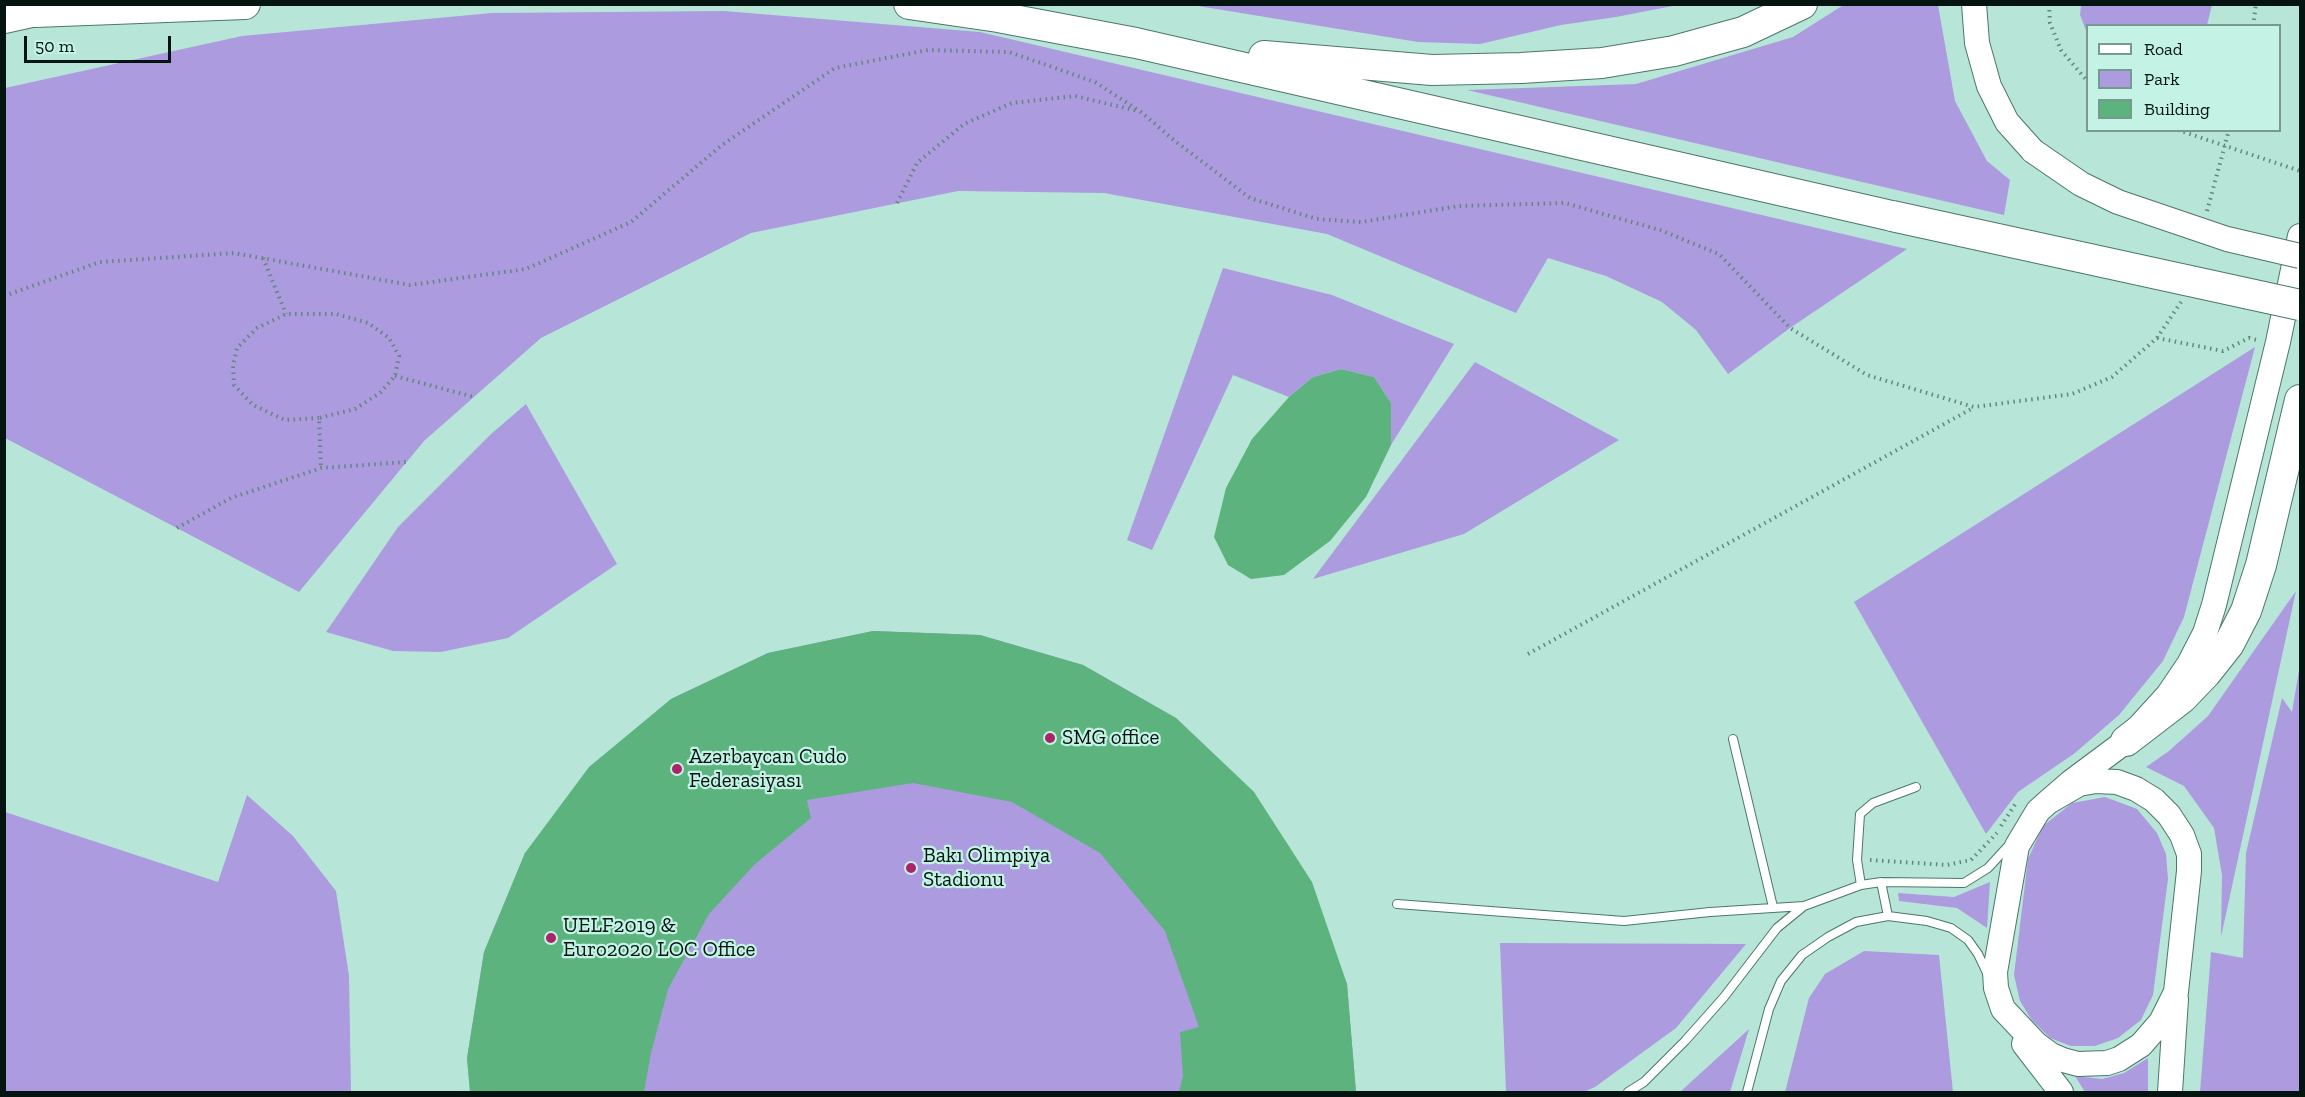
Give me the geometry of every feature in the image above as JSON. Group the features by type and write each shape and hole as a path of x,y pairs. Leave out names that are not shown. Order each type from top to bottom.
{"highway":[{"path":"35,12 65,4"},
{"path":"4,18 77,4"},
{"path":"35,12 244,4"},
{"path":"909,4 998,17 1136,43 1892,216 2301,305"},
{"path":"1136,43 1334,63 1432,70 1521,68 1602,63 1674,51 1743,32 1802,4"},
{"path":"2126,741 2175,704 2206,674 2229,644 2246,611 2261,565 2301,400"}],"main road":[{"path":"1974,4 1977,43 1989,86 2007,122 2033,151 2081,184 2118,202 2227,239 2301,256"},
{"path":"2061,1092 2013,1029 1996,987 1995,972 2017,846 2029,823 2048,802 2126,741 2168,695 2189,664 2205,633 2214,605 2278,342 2301,236"},
{"path":"2048,802 2079,784 2096,781 2117,782 2136,789 2154,800 2169,815 2182,835 2189,854 2189,872 2176,992 2170,1092"},
{"path":"2003,1008 2036,1044 2051,1055 2078,1064 2092,1064 2119,1059 2141,1045 2161,1022 2176,992"}],"lane":[{"path":"1733,739 1773,907"},
{"path":"1861,885 1857,860 1860,814 1873,803 1916,787"},
{"path":"1398,904 1624,921 1804,906 1861,885 1881,882 1964,883 1988,868 2029,823"},
{"path":"1881,882 1888,916"},
{"path":"1628,1092 1644,1082 1685,1041 1724,997 1777,928 1804,906"},
{"path":"1747,1092 1769,1009 1782,981 1802,955 1828,937 1856,922 1888,916 1927,921 1951,928 1968,939 1978,954 2003,1008"}],"path":[{"path":"2049,4 2050,22 2061,50 2086,80"},
{"path":"2253,24 2256,4"},
{"path":"4,296 100,262 234,253 410,285 526,269 631,222 722,145 836,68 928,50 1009,52 1095,82 1141,112 1250,198 1317,219 1361,222 1459,206 1565,203 1659,230 1719,254 1790,328 1867,375 1974,407"},
{"path":"897,203 917,163 964,124 1012,103 1075,96 1141,112"},
{"path":"2184,132 2301,171"},
{"path":"2204,222 2228,132"},
{"path":"263,258 286,314"},
{"path":"1528,654 1974,407 2072,394 2112,377 2157,338 2181,302"},
{"path":"286,314 336,314 368,323 389,338 399,356 395,376 380,393 355,409 318,418 285,420 253,405 234,385 232,366 237,348 257,328 286,314"},
{"path":"2157,338 2223,351 2249,338 2262,341"},
{"path":"395,376 474,397"},
{"path":"318,418 321,468"},
{"path":"177,528 231,498 321,468 407,462"},
{"path":"1857,860 1947,865 1971,860 1996,835 2014,805 2022,798"}],"green space":[{"path":"1845,4 1938,5 1955,101 1987,161 2010,180 2004,215 1467,90 1636,84 1793,37"},
{"path":"2081,4 2212,5 2207,24 2086,24 2086,30 2080,15"},
{"path":"1192,5 1678,5 1561,25 1480,44 1418,42"},
{"path":"724,11 980,32 1907,249 1790,328 1728,374 1696,330 1662,302 1606,276 1548,258 1516,313 1327,234 1104,193 958,191 751,233 541,338 424,441 299,592 5,438 5,88 242,36 492,13"},
{"path":"1223,268 1332,295 1454,344 1391,445 1391,403 1374,377 1341,369 1313,377 1289,397 1233,375 1152,550 1127,540"},
{"path":"2255,347 2184,617 2163,661 2119,715 2075,753 2018,792 1986,834 1854,602"},
{"path":"1475,362 1619,440 1464,534 1313,579"},
{"path":"526,404 617,564 508,638 441,652 393,651 326,632 398,527 491,434"},
{"path":"2296,591 2221,937 2222,875 2214,828 2184,786 2146,767 2169,751 2208,716"},
{"name":"Bakı Olimpiya Stadionu","path":"873,631 980,635 1083,665 1176,718 1254,792 1347,984 1356,1092 470,1092 467,1058 484,952 525,853 671,699 768,653"},
{"path":"2300,664 2300,1092 2200,1092 2211,952 2243,958 2246,853 2282,698 2292,712"},
{"path":"247,795 293,836 336,891 349,976 351,1092 5,1092 5,812 218,882"},
{"path":"2105,797 2137,809 2157,833 2166,854 2168,879 2153,995 2141,1020 2118,1038 2095,1046 2071,1046 2050,1038 2031,1019 2020,1001 2014,975 2028,859 2043,826 2072,803"},
{"path":"1990,882 1987,928 1957,908 1899,901 1898,893 1954,897"},
{"path":"1500,943 1746,944 1676,1028 1595,1087 1584,1092 1506,1092"},
{"path":"1864,951 1939,955 1953,1092 1785,1092 1809,998 1825,974"},
{"path":"1749,1029 1730,1092 1680,1092"},
{"path":"2148,1058 2148,1092 2085,1092 2075,1076 2102,1079 2124,1073"}],"building":[{"path":"1341,369 1374,377 1391,403 1391,445 1366,497 1330,541 1284,575 1251,579 1228,565 1214,537 1226,488 1252,439 1289,397 1313,377"},
{"path":"873,631 980,635 1083,665 1176,718 1254,792 1312,882 1347,984 1356,1092 1179,1092 1183,1076 1180,1032 1199,1027 1165,931 1100,853 1012,802 913,783 807,800 811,818 755,864 709,914 668,989 651,1053 644,1092 470,1092 467,1058 484,952 525,853 589,767 671,699 768,653"}],"place":[{"name":"SMG office","path":"1050,738"},
{"name":"Azərbaycan Cudo Federasiyası","path":"677,769"},
{"name":"Bakı Olimpiya Stadionu","path":"911,868"},
{"name":"UELF2019 & Euro2020 LOC Office","path":"551,938"}]}
